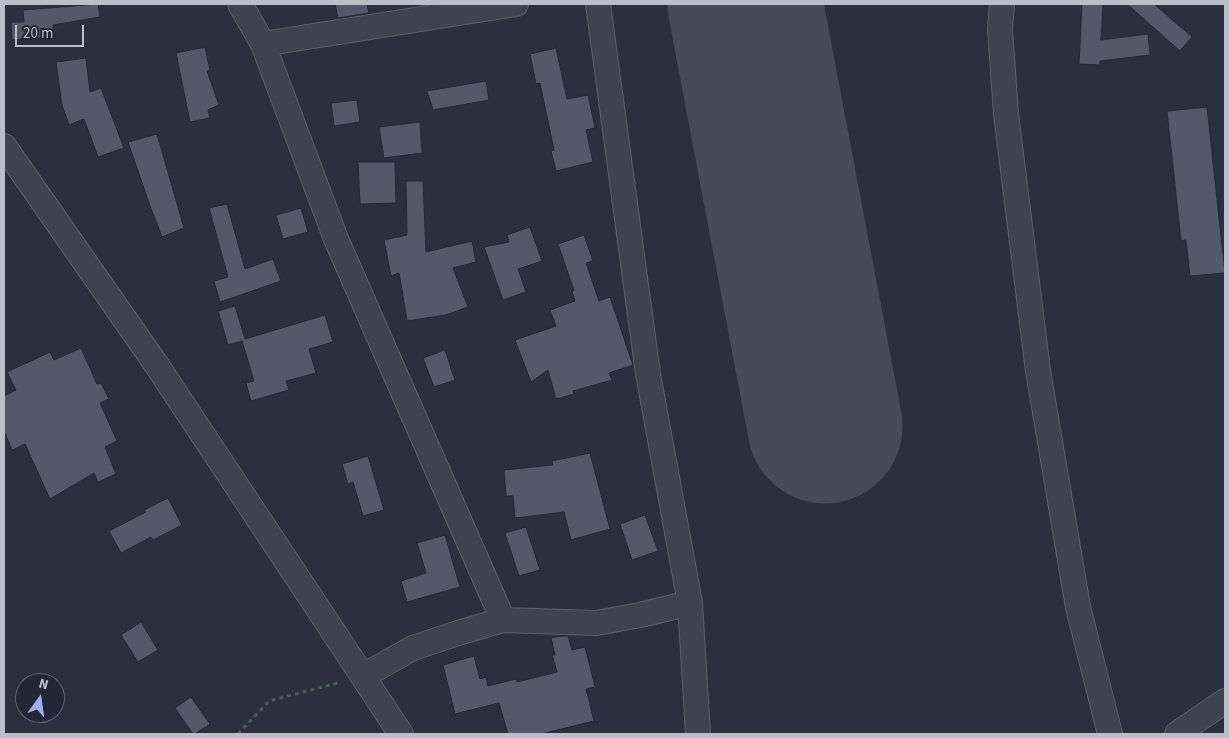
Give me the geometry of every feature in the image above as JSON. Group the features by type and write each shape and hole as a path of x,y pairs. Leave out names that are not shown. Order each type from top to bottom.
{"street":[{"path":"240,4 263,44 336,239 503,620"},
{"path":"263,44 516,4"},
{"path":"598,4 648,374 690,603 698,734"},
{"path":"1002,4 1000,29 1006,114 1038,371 1078,607 1110,734"},
{"path":"4,146 156,364 401,734"},
{"path":"363,676 413,648 503,620 596,623 690,603"},
{"path":"1177,734 1225,702"}],"path":[{"path":"238,734 269,701 363,676"}],"building":[{"path":"98,4 100,17 53,25 54,37 12,40 11,22 24,22 23,10"},
{"path":"335,4 367,4 369,13 338,18"},
{"path":"1082,4 1103,4 1101,40 1148,34 1150,55 1100,61 1100,65 1079,64"},
{"path":"1127,4 1154,4 1192,37 1180,51"},
{"path":"205,47 210,70 207,71 219,105 208,110 210,118 190,122 176,53"},
{"path":"556,48 567,99 588,95 595,128 586,130 593,162 556,171 551,151 554,150 540,83 536,84 530,54"},
{"path":"86,58 90,92 101,88 124,148 98,157 84,119 69,125 62,105 56,62"},
{"path":"486,81 489,100 433,110 427,91"},
{"path":"357,100 360,122 334,126 331,103"},
{"path":"1207,107 1225,273 1190,276 1186,240 1181,241 1167,111"},
{"path":"420,122 422,153 384,158 379,127"},
{"path":"157,134 184,228 162,237 128,142"},
{"path":"358,162 395,162 396,203 360,204"},
{"path":"406,181 423,181 426,252 472,241 476,262 453,268 468,307 446,315 407,321 399,273 391,276 384,240 407,235"},
{"path":"227,204 245,269 273,259 281,281 220,302 214,281 228,277 209,208"},
{"path":"301,208 308,232 283,239 276,215"},
{"path":"530,227 542,261 518,269 526,292 503,300 484,247 509,242 507,235"},
{"path":"584,235 593,261 586,263 599,301 610,297 633,365 609,373 612,380 573,391 574,394 556,399 548,370 531,382 515,340 556,326 550,310 575,301 572,291 574,291 558,244"},
{"path":"235,306 245,339 325,315 333,342 309,349 316,373 286,381 289,390 251,401 246,383 254,381 242,341 228,345 218,311"},
{"path":"81,348 97,384 101,383 109,399 100,403 117,441 105,447 116,474 98,482 94,473 50,499 25,444 12,450 4,431 4,396 16,390 7,372 50,352 54,360"},
{"path":"445,350 455,380 434,387 423,358"},
{"path":"590,453 610,529 571,540 564,512 515,518 513,496 506,496 504,470 553,465 552,461"},
{"path":"368,456 384,510 363,516 353,482 348,484 342,464"},
{"path":"168,498 182,525 153,540 151,537 121,553 109,531"},
{"path":"645,515 658,551 632,560 620,524"},
{"path":"526,527 540,570 519,576 505,533"},
{"path":"445,535 460,587 407,602 401,581 426,573 417,543"},
{"path":"141,622 158,650 138,662 121,635"},
{"path":"568,636 572,650 585,647 595,687 586,689 594,721 541,734 508,734 499,703 455,714 443,665 474,656 480,679 486,677 488,686 516,679 517,682 557,672 552,655 555,655 551,638"},
{"path":"191,697 210,724 195,734 193,734 175,708"}],"runway":[{"path":"745,4 825,426"}]}
